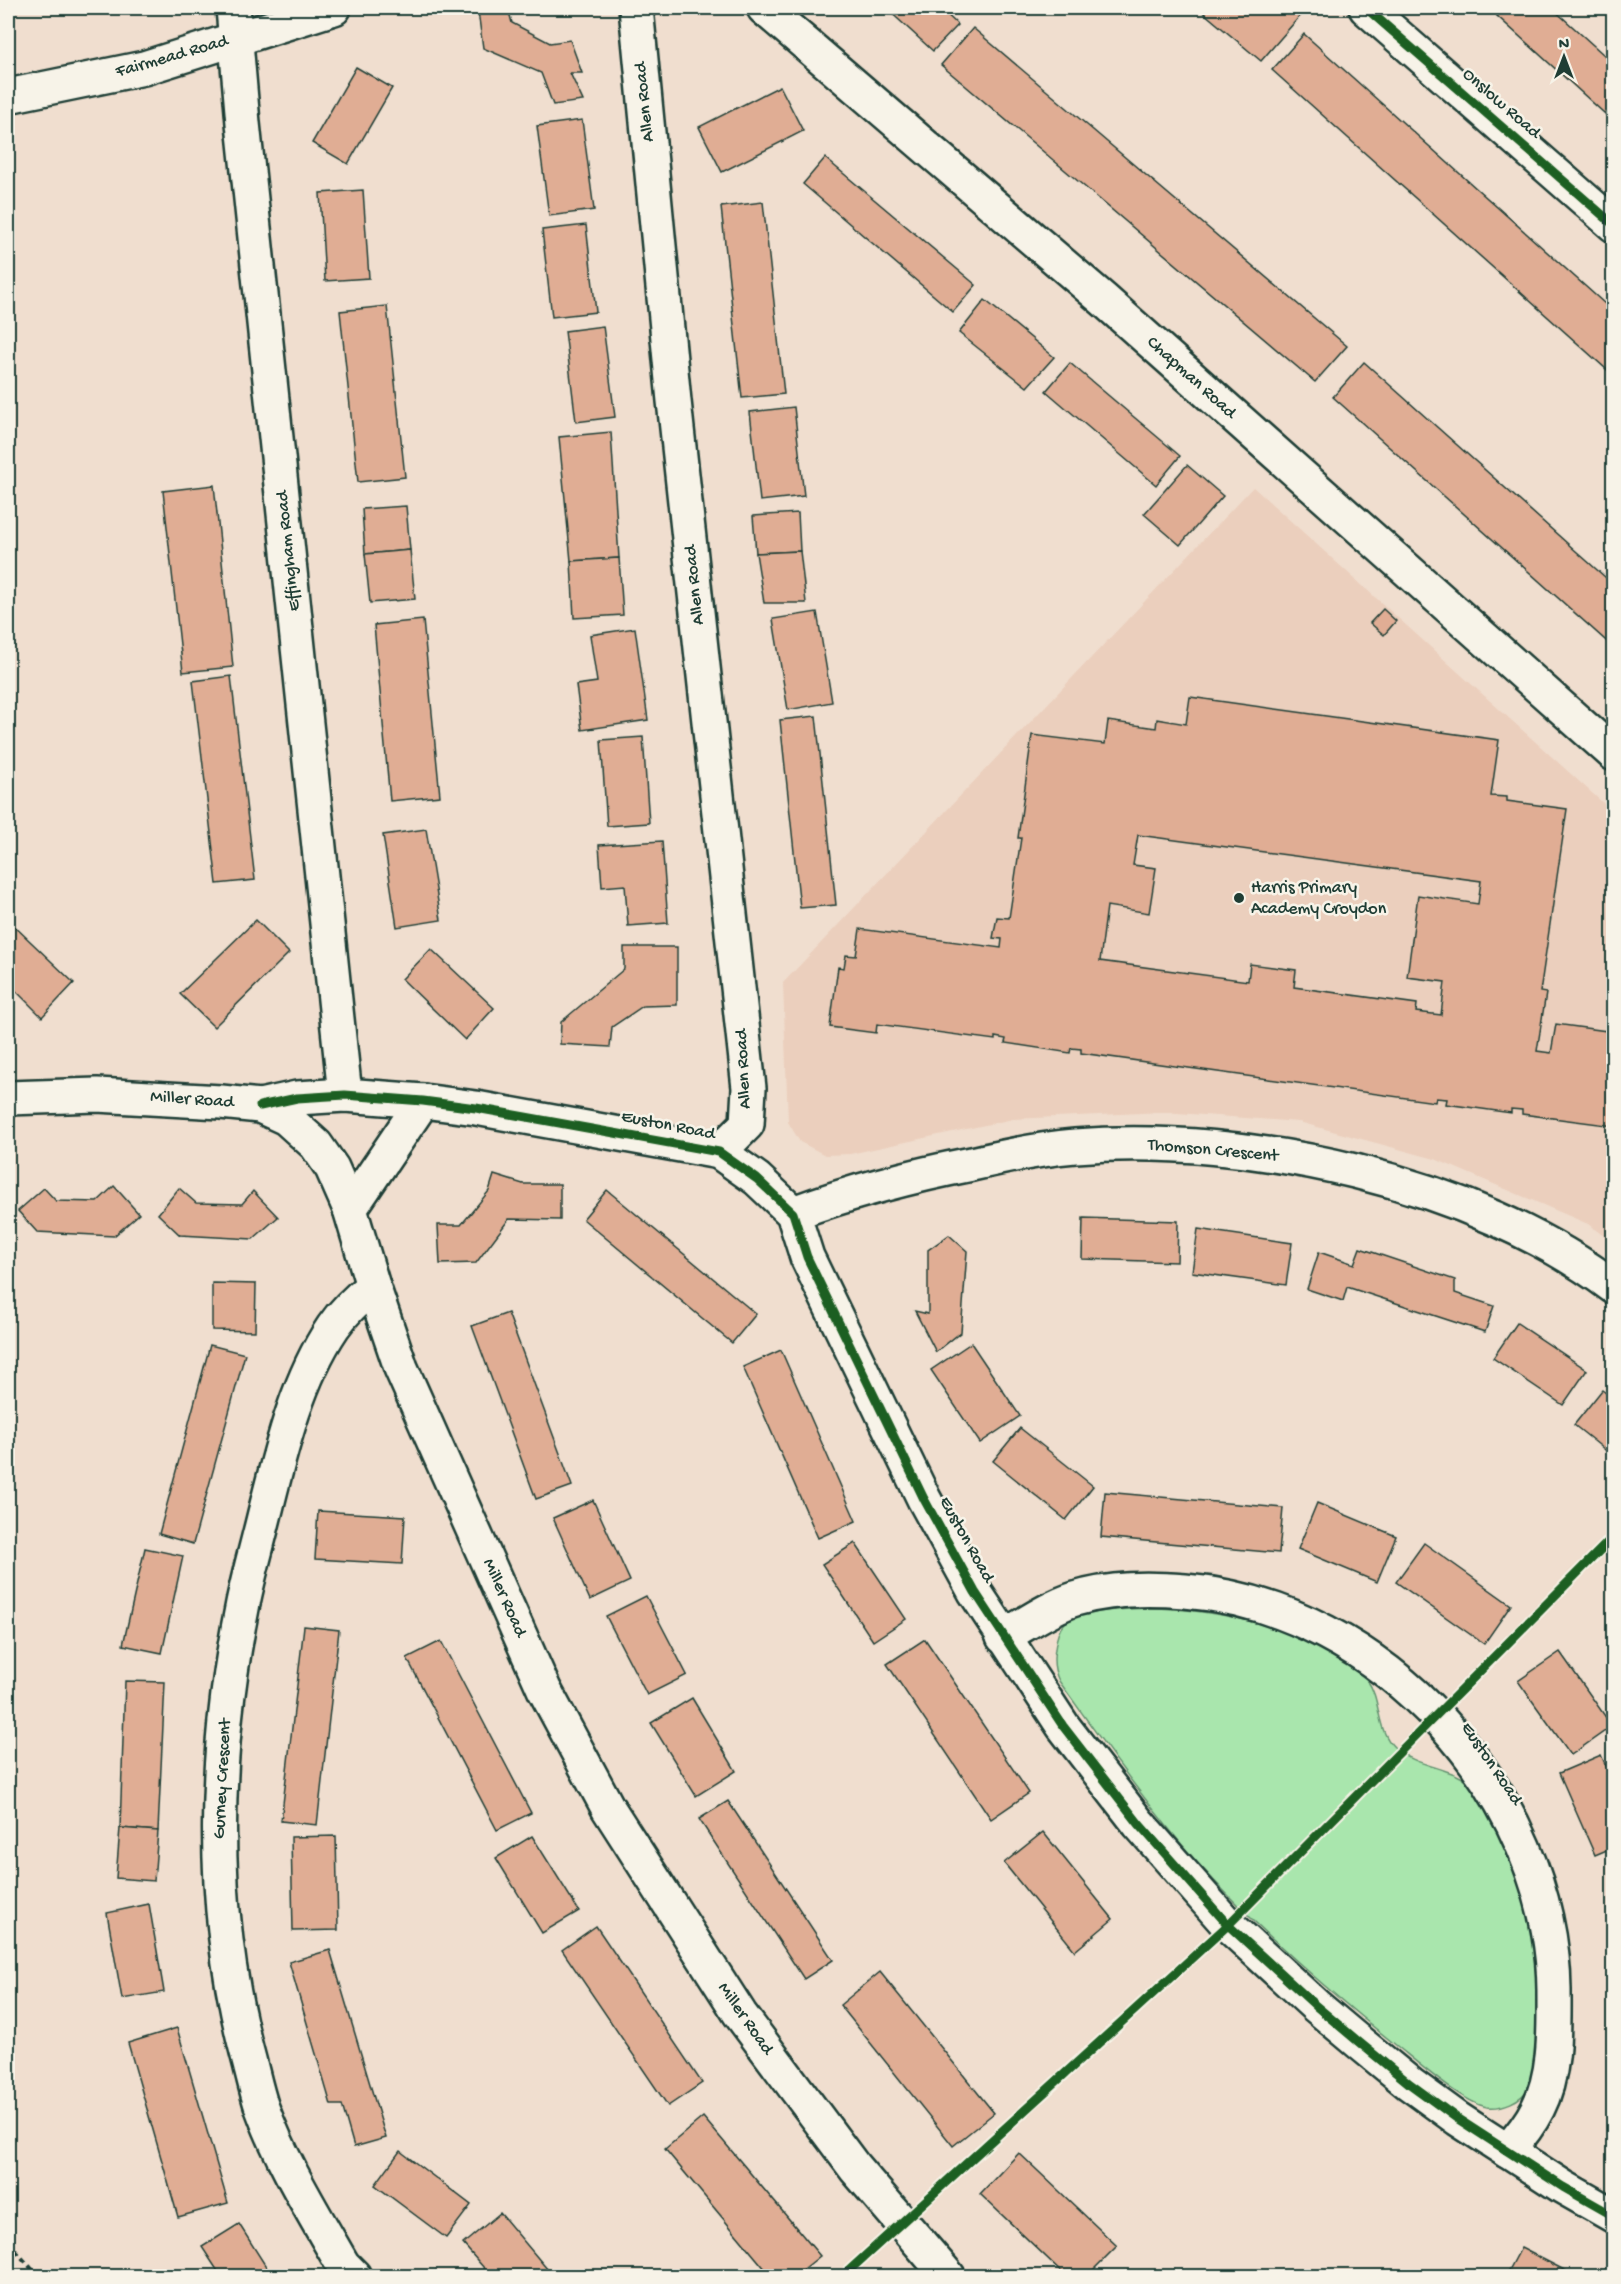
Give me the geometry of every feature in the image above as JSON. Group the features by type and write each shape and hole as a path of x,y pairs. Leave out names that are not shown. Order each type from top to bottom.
{"street":[{"name":"Fairmead Road","path":"8,96 144,68 234,23 334,8"},
{"name":"Allen Road","path":"636,8 674,401 749,1088 747,1124 719,1152"},
{"name":"Chapman Road","path":"764,8 1104,300 1614,754"},
{"name":"Onslow Road","path":"1366,8 1614,225"},
{"name":"Effingham Road","path":"234,23 345,1095"},
{"name":"Miller Road","path":"8,1098 97,1095 260,1106 286,1118 316,1145 332,1168 350,1209 401,1368 539,1678 608,1808 740,2014 834,2141 901,2224 948,2277"},
{"name":"Euston Road","path":"260,1106 297,1098 345,1095 423,1101 554,1120 719,1152 757,1179 793,1214 807,1257 924,1499 975,1592 1063,1726 1139,1824 1228,1925 1316,2006 1410,2084 1507,2151 1614,2216"},
{"path":"350,1209 423,1101"},
{"name":"Thomson Crescent","path":"793,1214 845,1194 906,1177 1038,1150 1132,1144 1224,1148 1292,1158 1336,1168 1447,1200 1513,1225 1545,1242 1614,1287"},
{"name":"Gurney Crescent","path":"354,2277 343,2265 297,2185 262,2107 240,2026 227,1958 220,1894 219,1843 229,1683 243,1602 279,1455 302,1390 333,1327 351,1305 373,1286"},
{"name":"Euston Road","path":"1003,1637 1059,1605 1099,1593 1166,1589 1231,1596 1300,1618 1333,1636 1378,1665 1406,1687 1436,1716 1461,1744 1480,1771 1514,1828 1537,1883 1550,1937 1553,1957 1554,2025 1549,2074 1540,2106 1507,2151"}],"path":[{"path":"843,2277 1228,1925"},
{"path":"8,2242 38,2277"}],"shaded area":[{"name":"Harris Primary Academy Croydon","path":"1253,487 1613,812 1613,1243 1588,1224 1435,1159 1299,1122 1163,1112 1013,1119 850,1154 825,1155 800,1142 788,1122 783,983"}],"green space":[{"path":"1158,1608 1229,1616 1275,1629 1319,1647 1355,1668 1367,1680 1375,1696 1384,1732 1395,1748 1414,1760 1458,1776 1473,1787 1494,1823 1525,1892 1530,1911 1538,1973 1538,2035 1532,2080 1526,2093 1521,2097 1499,2107 1477,2104 1440,2081 1370,2024 1292,1957 1219,1886 1196,1861 1125,1772 1059,1681 1054,1665 1056,1642 1059,1631 1065,1623 1083,1615"}],"building":[{"path":"508,8 512,23 550,43 570,40 582,73 570,73 583,101 553,105 541,73 483,48 478,11"},
{"path":"886,8 940,8 958,25 933,51"},
{"path":"1198,8 1290,8 1300,16 1261,61"},
{"path":"1507,8 1552,8 1614,64 1614,122 1496,15"},
{"path":"973,28 1347,346 1315,382 941,65"},
{"path":"1304,34 1614,312 1614,376 1272,70"},
{"path":"356,67 392,88 348,164 312,143"},
{"path":"780,86 803,131 722,172 699,127"},
{"path":"582,120 594,210 549,216 537,126"},
{"path":"825,158 976,285 953,312 803,184"},
{"path":"363,190 369,278 325,281 320,193"},
{"path":"763,202 784,394 742,398 721,207"},
{"path":"586,225 596,312 552,317 542,230"},
{"path":"985,300 1054,357 1027,387 959,333"},
{"path":"387,306 405,477 358,482 340,311"},
{"path":"603,326 615,417 576,422 565,331"},
{"path":"1364,362 1614,585 1613,647 1333,397"},
{"path":"1070,363 1180,456 1156,485 1046,391"},
{"path":"794,407 804,496 760,501 750,412"},
{"path":"611,432 619,558 571,561 559,437"},
{"path":"1187,465 1223,496 1180,545 1144,514"},
{"path":"214,485 233,667 183,672 163,491"},
{"path":"406,506 410,550 365,554 362,509"},
{"path":"798,513 800,551 756,553 753,516"},
{"path":"410,550 415,599 370,603 365,554"},
{"path":"800,551 806,603 764,603 756,553"},
{"path":"619,558 623,615 574,618 571,561"},
{"path":"1383,609 1396,621 1384,635 1370,623"},
{"path":"817,612 832,702 788,710 773,619"},
{"path":"423,620 440,796 390,801 374,625"},
{"path":"635,628 648,720 582,730 576,685 597,682 590,635"},
{"path":"231,676 255,880 217,884 193,681"},
{"path":"1190,697 1499,740 1491,796 1507,797 1507,801 1567,809 1540,992 1546,993 1537,1051 1551,1053 1556,1024 1614,1032 1614,1126 1522,1114 1522,1110 1511,1109 1511,1113 1446,1104 1447,1099 1436,1098 1435,1102 1081,1053 1081,1049 1071,1048 1070,1053 1005,1043 1006,1039 995,1037 995,1040 877,1024 876,1033 830,1027 838,967 844,968 846,955 856,956 860,929 1001,948 1002,939 993,938 997,917 1009,918 1021,838 1018,838 1032,735 1105,744 1108,721 1156,728 1157,719 1186,724","holes":["1138,835 1481,881 1478,904 1418,895 1407,977 1445,982 1441,1015 1416,1012 1417,1004 1294,987 1296,970 1250,964 1248,981 1100,961 1107,906 1149,913 1156,868 1133,865"]},
{"path":"816,716 836,905 800,908 780,720"},
{"path":"643,737 649,823 607,826 601,740"},
{"path":"426,829 441,920 397,927 383,835"},
{"path":"8,837 14,892 8,893"},
{"path":"662,841 668,923 628,926 625,885 602,887 599,845"},
{"path":"256,920 289,953 214,1027 180,994"},
{"path":"10,922 74,983 42,1017 8,983 8,925"},
{"path":"624,947 677,947 677,1005 643,1006 612,1027 610,1047 560,1044 561,1022 624,969"},
{"path":"431,949 494,1008 465,1040 402,979"},
{"path":"494,1175 523,1184 560,1184 560,1220 509,1219 476,1263 440,1264 438,1225 461,1225 489,1191"},
{"path":"114,1186 139,1214 114,1236 37,1232 18,1211 44,1188 56,1201 97,1202"},
{"path":"179,1188 196,1203 242,1204 253,1191 278,1217 253,1239 180,1235 158,1214"},
{"path":"607,1190 756,1314 732,1343 583,1219"},
{"path":"1083,1218 1178,1221 1177,1262 1082,1259"},
{"path":"1198,1229 1292,1243 1286,1285 1192,1272"},
{"path":"949,1235 967,1251 961,1332 936,1352 915,1311 928,1314 928,1250"},
{"path":"1360,1248 1455,1280 1455,1293 1494,1306 1485,1332 1347,1287 1343,1301 1307,1289 1319,1252 1354,1264"},
{"path":"212,1283 256,1284 255,1331 212,1330"},
{"path":"508,1313 572,1486 536,1499 472,1326"},
{"path":"1517,1323 1587,1370 1563,1405 1493,1358"},
{"path":"971,1343 1020,1416 980,1443 931,1370"},
{"path":"210,1345 245,1354 193,1544 159,1534"},
{"path":"781,1350 856,1521 818,1538 743,1367"},
{"path":"1602,1390 1614,1399 1614,1457 1574,1425"},
{"path":"1020,1428 1093,1486 1066,1520 993,1461"},
{"path":"1105,1492 1283,1508 1279,1553 1101,1537"},
{"path":"593,1500 630,1581 590,1600 553,1518"},
{"path":"1317,1503 1396,1536 1377,1582 1298,1549"},
{"path":"318,1511 405,1516 402,1564 315,1559"},
{"path":"855,1543 906,1619 873,1641 822,1564"},
{"path":"1424,1543 1511,1605 1484,1644 1396,1582"},
{"path":"145,1548 183,1556 162,1653 123,1645"},
{"path":"646,1596 687,1675 647,1695 606,1616"},
{"path":"304,1626 339,1630 317,1825 281,1821"},
{"path":"925,1639 1029,1793 991,1819 887,1664"},
{"path":"441,1641 531,1813 497,1830 407,1658"},
{"path":"1560,1652 1612,1726 1571,1755 1518,1681"},
{"path":"125,1681 165,1682 158,1831 120,1828"},
{"path":"692,1698 736,1771 696,1796 651,1723"},
{"path":"1601,1755 1614,1783 1614,1847 1595,1855 1559,1773"},
{"path":"728,1801 833,1960 804,1979 699,1819"},
{"path":"120,1828 158,1831 154,1881 116,1878"},
{"path":"1043,1832 1113,1919 1075,1951 1004,1863"},
{"path":"336,1836 338,1930 293,1931 291,1837"},
{"path":"532,1836 579,1911 542,1933 496,1858"},
{"path":"149,1904 164,1992 122,1999 107,1913"},
{"path":"596,1926 702,2083 668,2106 562,1950"},
{"path":"330,1950 386,2138 354,2147 342,2105 331,2105 289,1962"},
{"path":"880,1972 994,2113 953,2146 840,2005"},
{"path":"177,2028 228,2203 178,2217 128,2043"},
{"path":"703,2117 820,2256 795,2276 771,2276 665,2149"},
{"path":"400,2151 471,2205 446,2238 375,2185"},
{"path":"1019,2153 1117,2246 1087,2276 1066,2276 980,2194"},
{"path":"500,2213 553,2276 491,2276 463,2244"},
{"path":"239,2224 272,2276 221,2276 202,2247"},
{"path":"1521,2248 1576,2276 1506,2276"}],"cycle path":[{"path":"1366,8 1614,225"},
{"path":"260,1106 297,1098 345,1095 476,1108 719,1152 757,1179 793,1213 807,1257 924,1499 975,1592 1063,1726 1139,1824 1228,1925 1360,2043 1458,2119 1563,2187 1614,2216"},
{"path":"843,2276 1228,1925 1614,1536"}],"place":[{"name":"Harris Primary Academy Croydon","path":"1239,898"}]}
